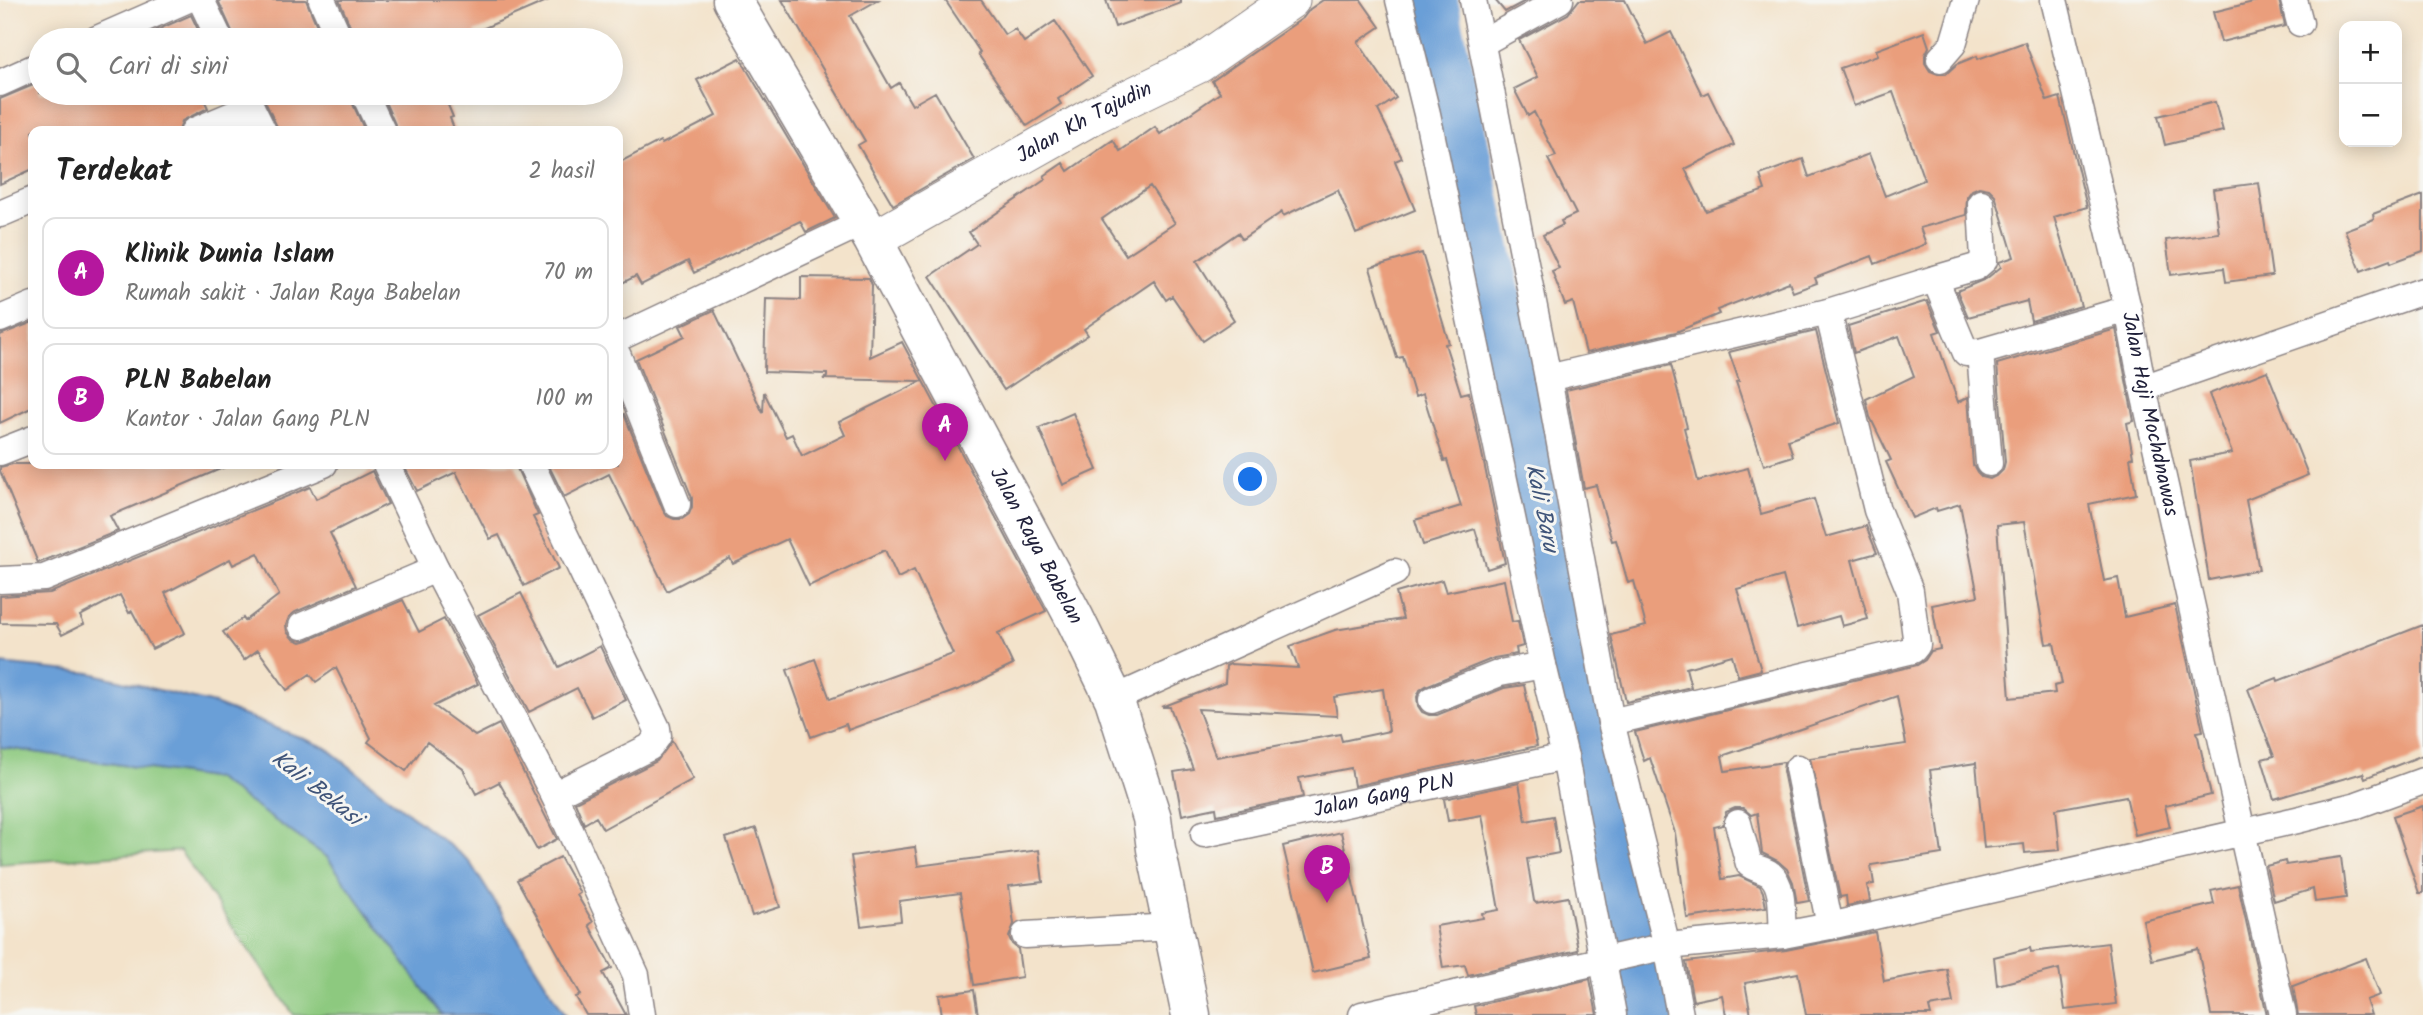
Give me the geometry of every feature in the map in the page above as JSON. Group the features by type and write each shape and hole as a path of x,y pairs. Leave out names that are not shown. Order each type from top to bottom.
{"main road":[{"name":"Jalan Raya Babelan","path":"732,0 867,232 1076,619 1114,699 1152,818 1191,1015"}],"street":[{"path":"122,28 186,0"},
{"path":"201,0 214,28"},
{"path":"322,0 335,28"},
{"name":"Jalan Kh Tajudin","path":"867,232 1199,64 1291,0"},
{"path":"1399,0 1427,114 1543,666 1612,958 1613,1015"},
{"path":"1473,0 1657,949 1680,1015"},
{"path":"1482,43 1560,0"},
{"path":"1940,59 1953,44 1966,0"},
{"name":"Jalan Haji Mochdnawas","path":"2054,0 2128,309 2143,388 2283,1015"},
{"path":"0,83 28,70"},
{"path":"203,126 238,105"},
{"path":"250,105 260,126"},
{"path":"370,105 380,126"},
{"path":"0,214 28,202"},
{"path":"1548,378 1828,312 1976,267 1984,260 1981,203"},
{"path":"623,336 867,232"},
{"path":"1935,279 1966,353 1980,352 2128,309"},
{"path":"2143,388 2423,291"},
{"path":"0,319 28,307"},
{"path":"1611,722 1913,650 1917,645 1910,591 1877,510 1828,312"},
{"path":"1980,352 1989,463"},
{"path":"623,369 677,504"},
{"path":"0,452 28,441"},
{"path":"0,580 44,578 312,469"},
{"path":"388,469 436,569 554,795 636,975 642,1015"},
{"path":"533,469 657,728 658,736 650,747 554,795"},
{"path":"302,626 436,569"},
{"path":"1114,699 1395,572"},
{"path":"1432,699 1500,673 1543,666"},
{"name":"Jalan Gang PLN","path":"1203,834 1565,757"},
{"path":"1798,768 1830,926"},
{"path":"1362,1015 1657,949 1783,935 1830,926 2357,805 2423,781"},
{"path":"1738,823 1749,864 1767,872 1779,887 1783,935"},
{"path":"1024,934 1173,927"}],"green space":[{"path":"0,747 216,779 327,857 442,1015 294,1015 180,851 0,864"}],"water":[{"name":"Kali Bekasi","path":"0,664 91,673 214,704 325,747 469,861 566,1015 442,1015 327,857 216,779 0,747"}],"building":[{"path":"218,0 306,0 318,28 231,28"},
{"path":"339,0 549,0 484,28 351,28"},
{"path":"782,0 878,0 850,16 891,88 899,83 912,105 935,92 974,159 893,205 858,145 865,141"},
{"path":"945,0 981,0 1005,35 1015,29 1024,42 1055,21 1092,76 1058,99 1061,104 1027,126"},
{"path":"1106,0 1181,0 1181,3 1115,27"},
{"path":"1323,0 1361,0 1380,27 1358,42 1396,98 1378,110 1402,158 1395,161 1415,210 1356,234 1338,190 1283,216 1282,212 1242,239 1238,233 1197,261 1234,320 1203,341 1172,296 1166,300 1154,281 1084,329 1088,335 1004,390 930,276 977,244 969,232 1046,179 1044,176 1063,163 1068,171 1113,140 1120,151 1155,127 1160,134 1220,93 1212,81 1303,18","holes":["1150,186 1175,223 1126,255 1102,219"]},
{"path":"1495,0 1527,0 1505,12"},
{"path":"1579,0 1625,0 1647,44 1671,32 1702,95 1708,92 1734,145 1685,169 1706,211 1765,190 1760,175 1803,159 1809,177 1869,154 1885,196 1924,180 1893,92 1854,106 1840,68 1878,55 1876,50 1924,32 1929,47 1925,63 1930,71 1938,74 1946,74 1957,64 1977,56 1978,59 2025,42 2047,101 2060,97 2087,207 2054,217 2081,306 2031,321 2027,301 1968,317 1957,291 1986,279 2001,267 1999,262 2014,257 1995,195 1989,189 1979,187 1972,190 1967,197 1966,215 1920,228 1926,244 1875,264 1872,256 1815,278 1817,283 1793,292 1789,282 1717,310 1719,314 1676,332 1586,353 1573,302 1565,305 1552,271 1559,268 1543,235 1563,225 1561,221 1576,214 1548,159 1556,156 1534,112 1528,116 1514,89 1538,77 1519,40 1568,14"},
{"path":"2261,0 2279,0 2285,26 2221,42 2213,12"},
{"path":"191,15 197,28 161,28"},
{"path":"740,58 835,218 806,232 800,221 694,273 688,261 641,285 636,276 623,282 623,160 716,116 697,80"},
{"path":"28,87 28,105 207,105 208,108 182,121 180,126 28,126 28,171 0,184 0,99"},
{"path":"2215,102 2223,131 2165,145 2158,116"},
{"path":"267,105 353,105 363,126 277,126"},
{"path":"386,105 448,105 453,117 450,118 453,126 396,126"},
{"path":"2259,183 2272,276 2226,282 2224,268 2171,275 2166,240 2219,233 2213,189"},
{"path":"2423,195 2423,251 2361,271 2345,230 2374,219 2373,214"},
{"path":"1422,253 1461,394 1469,392 1505,563 1487,569 1475,529 1423,545 1415,520 1461,506 1423,394 1415,397 1403,357 1397,358 1370,268"},
{"path":"801,277 869,278 872,285 870,357 902,342 1046,611 998,633 1013,665 974,684 848,730 846,724 811,737 787,670 815,659 830,699 953,654 914,570 898,578 885,550 809,586 787,539 733,564 730,558 667,591 609,474 564,497 550,469 623,469 624,414 663,510 667,516 674,519 682,519 689,514 692,498 636,359 685,336 680,326 714,310 763,413 764,392 786,437 792,434 802,456 845,435 839,422 922,381 823,379 827,374 764,372 766,299 801,300"},
{"path":"1927,301 1940,331 1934,333 1958,402 1968,397 1973,465 1982,477 1990,479 2003,470 2005,462 1997,364 2116,329 2134,421 2127,423 2136,494 2089,504 2104,581 2118,578 2125,617 2175,605 2203,731 2197,732 2211,795 2165,806 2170,827 2135,835 2126,796 2056,809 2060,850 2025,853 2024,844 1984,848 1976,763 1930,770 1942,854 1871,865 1874,884 1867,885 1870,901 1847,906 1846,896 1840,897 1810,758 1906,744 1897,696 1722,756 1725,771 1784,762 1783,771 1809,901 1797,903 1787,869 1762,853 1757,813 1751,815 1743,808 1735,808 1726,812 1723,825 1714,827 1722,879 1739,876 1760,886 1766,907 1687,918 1675,833 1650,758 1644,761 1635,732 1917,665 1925,660 1931,651 1940,649 1932,605 1978,596 1960,504 1937,511 1936,508 1912,518 1886,462 1891,460 1870,417 1866,399 1914,376 1899,336 1854,353 1848,326","holes":["2024,522 2046,644 2054,643 2062,684 2054,686 2055,693 2010,698 1997,525"]},
{"path":"28,324 28,409 0,423 0,335"},
{"path":"1816,331 1839,423 1788,440 1793,456 1764,465 1736,382 1739,381 1729,352"},
{"path":"1671,365 1698,481 1748,468 1761,514 1814,499 1826,537 1866,526 1877,553 1852,560 1868,619 1842,626 1839,616 1797,628 1783,576 1737,589 1761,670 1738,676 1732,655 1686,668 1691,687 1626,702 1611,635 1646,626 1634,581 1628,583 1616,540 1612,541 1596,485 1584,488 1566,390"},
{"path":"2267,371 2308,475 2246,500 2259,570 2209,580 2190,461 2232,453 2209,394"},
{"path":"1073,413 1097,470 1063,485 1039,428"},
{"path":"28,464 28,469 220,469 110,516 118,531 38,563 0,467"},
{"path":"406,469 517,469 538,515 533,517 559,568 524,586 499,535 490,539 456,472 417,491"},
{"path":"372,471 388,504 330,533 356,586 295,612 289,617 287,632 293,639 301,642 403,600 419,632 444,619 478,684 434,706 475,736 499,724 557,839 537,850 499,782 476,794 463,769 427,742 406,771 368,742 371,738 336,668 316,682 310,674 287,690 258,650 244,660 223,632 243,618 245,621 279,595 258,553 233,565 230,559 165,593 185,633 152,649 132,611 129,613 120,595 80,616 84,624 62,635 56,624 0,623 0,596 50,593 310,487 316,499"},
{"path":"1442,580 1446,592 1504,580 1512,622 1518,621 1523,646 1516,648 1517,654 1494,658 1426,686 1420,690 1417,697 1418,706 1422,712 1437,715 1504,688 1524,685 1537,746 1354,786 1351,768 1299,778 1303,797 1217,815 1216,808 1182,815 1174,772 1193,769 1170,707 1162,707 1225,683 1226,666 1230,664 1298,668 1290,646 1335,630 1403,619 1396,593","holes":["1383,689 1389,731 1342,741 1340,734 1216,757 1198,709 1337,716 1334,697"]},
{"path":"521,593 559,667 600,646 626,700 592,717 577,688 529,712 478,615"},
{"path":"2423,625 2423,755 2365,778 2363,773 2274,799 2262,759 2274,756 2248,689 2277,678 2278,681"},
{"path":"672,741 693,779 603,829 596,817 584,824 575,802 657,761"},
{"path":"1519,783 1526,821 1553,816 1559,853 1527,859 1534,901 1536,903 1568,897 1578,950 1468,975 1465,965 1443,968 1436,926 1483,918 1482,913 1499,910 1482,815 1448,821 1444,799"},
{"path":"2423,806 2423,893 2419,893 2393,816"},
{"path":"756,828 780,907 752,916 726,838"},
{"path":"1341,832 1371,959 1313,973 1283,846"},
{"path":"915,847 918,866 1039,850 1043,882 1009,886 1014,924 1009,937 1018,949 1022,977 974,985 960,893 899,901 901,921 861,926 851,856"},
{"path":"560,857 593,922 589,925 612,968 603,973 626,1015 586,1015 576,997 581,995 517,880"},
{"path":"2341,857 2346,898 2315,902 2313,889 2274,901 2266,866 2285,861 2286,865"},
{"path":"2238,885 2267,1015 2211,1015 2198,949 2152,960 2143,921 2214,904 2211,891"},
{"path":"1875,932 1884,981 1947,969 1953,1003 1929,1007 1931,1015 1806,1015 1798,973 1745,983 1751,1015 1726,1015 1722,995 1693,1001 1686,962 1786,950"},
{"path":"2108,943 2116,1004 2065,1010 2059,969 1997,985 1994,957 2030,948 2031,952"},
{"path":"2366,958 2380,995 2366,1000 2371,1015 2298,1015 2293,986"},
{"path":"1590,979 1597,1015 1476,1015 1474,1006"},
{"path":"974,990 978,1015 942,1015 939,995"}],"waterway":[{"name":"Kali Baru","path":"1432,0 1650,1015"}],"place":[{"name":"Klinik Dunia Islam","path":"945,461"},
{"name":"PLN Babelan","path":"1327,903"}]}
